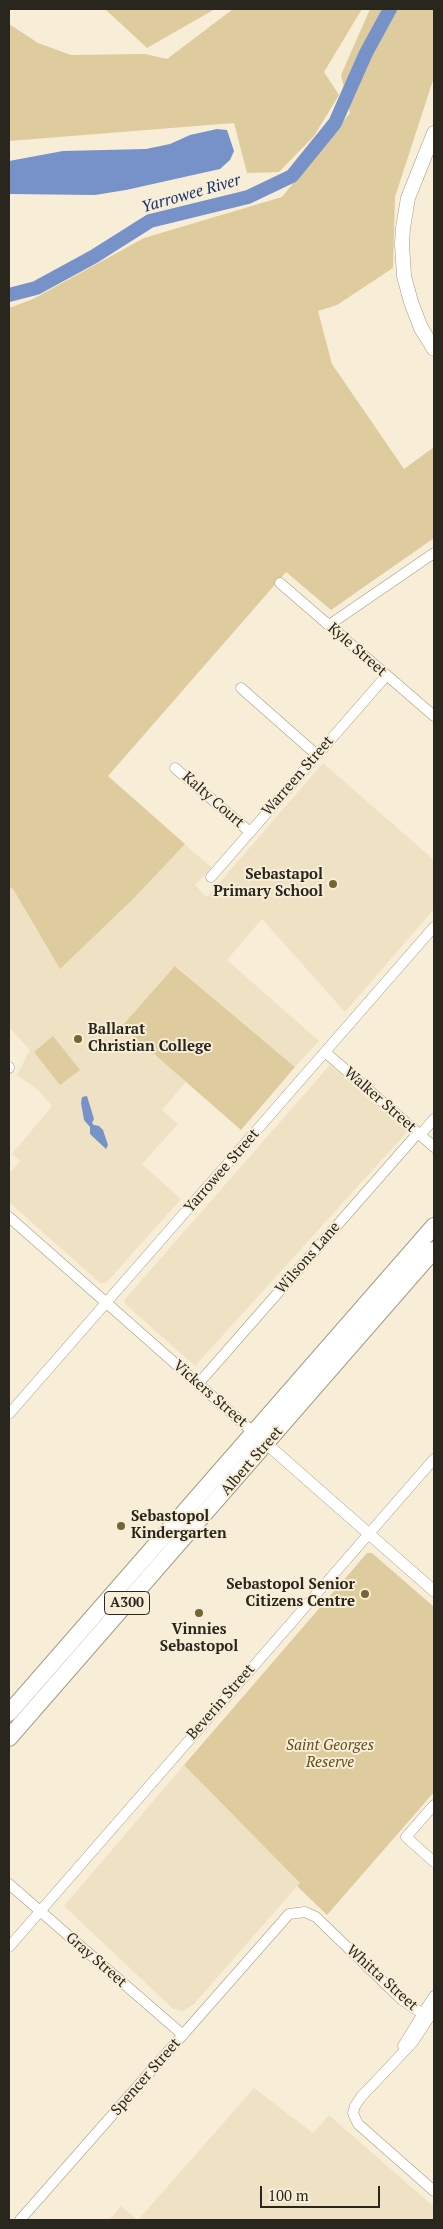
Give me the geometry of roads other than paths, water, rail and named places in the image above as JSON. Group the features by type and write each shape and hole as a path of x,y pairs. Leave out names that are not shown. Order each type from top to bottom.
{"highway":[{"name":"Albert Street","path":"9,1713 434,1226"},
{"name":"Albert Street","path":"9,1738 434,1250"}],"main road":[{"path":"432,345 411,302 404,276 402,244 404,214 408,198 434,133"}],"street":[{"path":"329,625 434,553"},
{"name":"Kyle Street","path":"280,583 434,716"},
{"name":"Warreen Street","path":"211,877 386,676"},
{"path":"241,688 316,755"},
{"name":"Kalty Court","path":"176,768 250,832"},
{"name":"Yarrowee Street","path":"9,1414 434,927"},
{"name":"Walker Street","path":"325,1052 434,1147"},
{"name":"Wilsons Lane","path":"198,1384 434,1119"},
{"name":"Vickers Street","path":"9,1217 434,1591"},
{"name":"Beverin Street","path":"9,1947 434,1459"},
{"path":"434,1804 406,1837 434,1862"},
{"name":"Gray Street","path":"9,1884 183,2035"},
{"name":"Spencer Street","path":"20,2220 272,1933 294,1915"},
{"name":"Whitta Street","path":"294,1915 315,1922 395,2001 426,2015"},
{"path":"434,1996 426,2015 413,2035 393,2062 352,2107 358,2124 434,2191"}],"water":[{"path":"217,129 227,130 234,151 230,160 220,169 95,195 9,194 9,161 63,151 146,149 170,144 190,135"},
{"path":"87,1096 94,1119 92,1123 103,1130 108,1145 106,1149 90,1134 90,1127 84,1120 81,1103 82,1097"}],"waterway":[{"name":"Yarrowee River","path":"9,295 36,288 93,257 150,221 248,197 292,176 335,123 366,53 390,9"}],"place":[{"name":"Sebastapol Primary School","path":"333,884"},
{"name":"Ballarat Christian College","path":"78,1039"},
{"name":"Sebastopol Kindergarten","path":"121,1526"},
{"name":"Sebastopol Senior Citizens Centre","path":"365,1594"},
{"name":"Vinnies Sebastopol","path":"199,1613"}],"park label":[{"name":"Saint Georges Reserve","path":"330,1754"}]}
